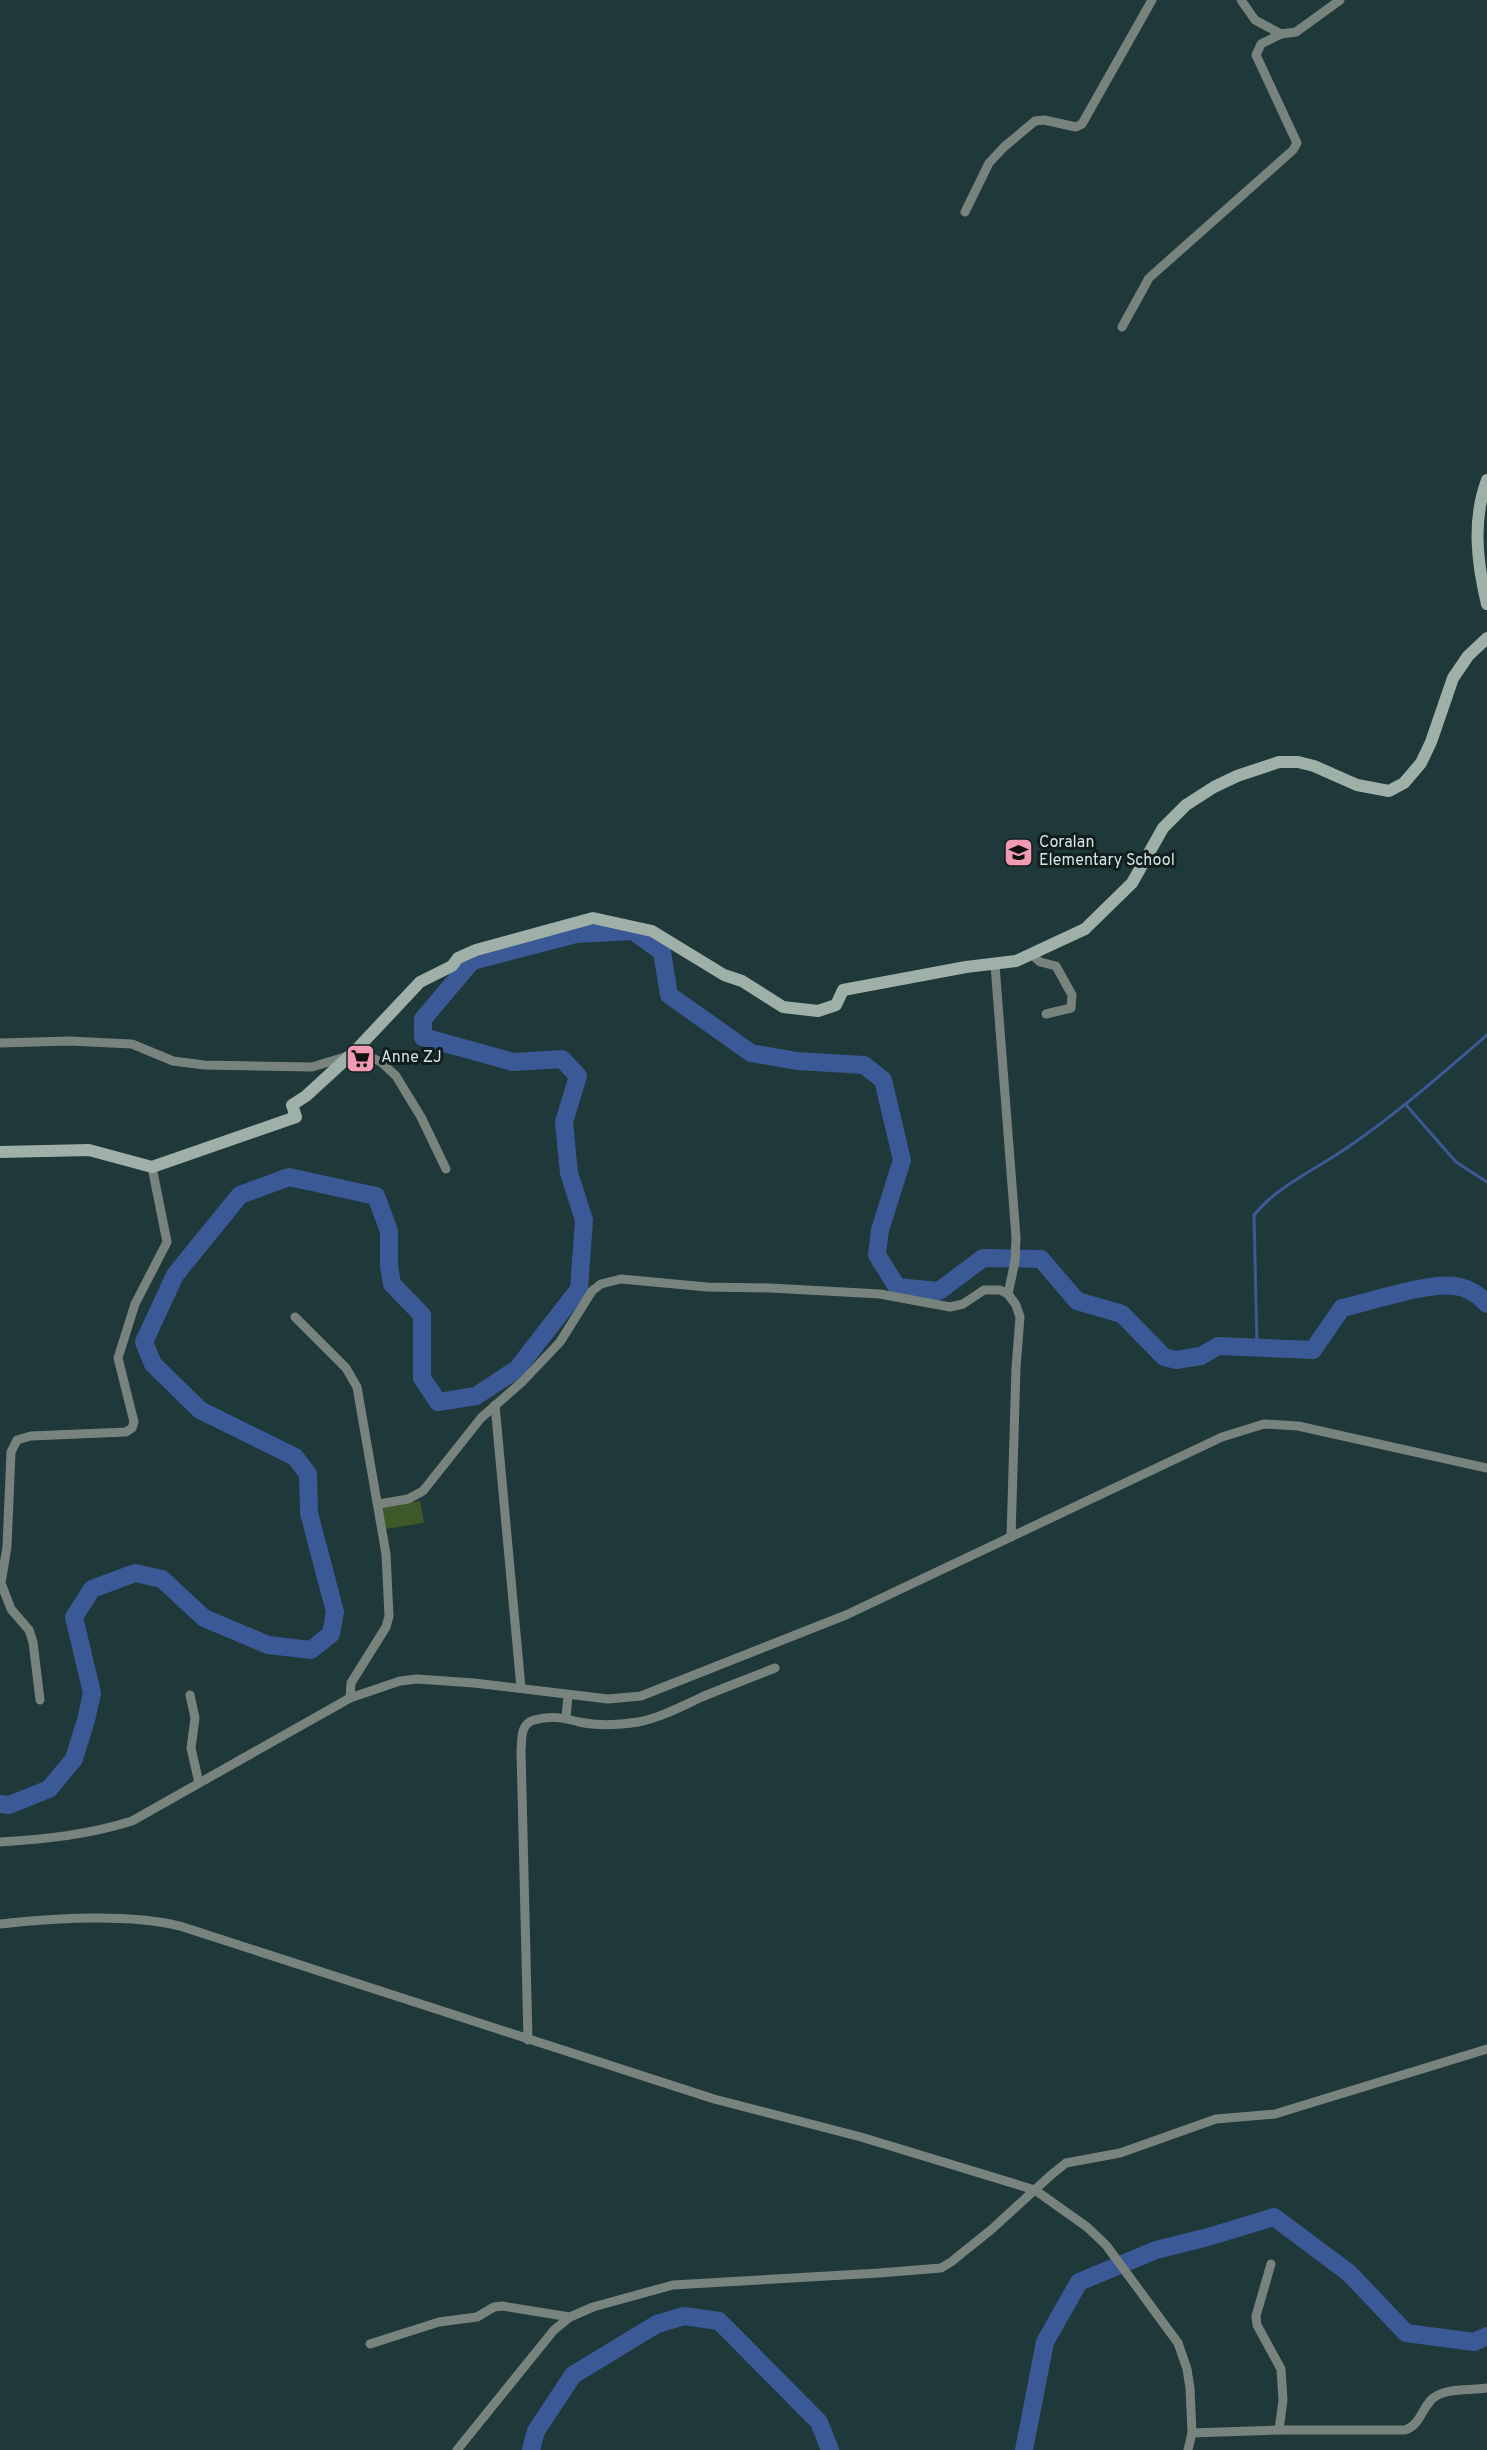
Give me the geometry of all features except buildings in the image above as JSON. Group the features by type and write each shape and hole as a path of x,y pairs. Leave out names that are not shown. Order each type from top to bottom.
{"street":[{"path":"965,212 989,163 1035,121 1044,120 1076,127 1082,124 1152,0"},
{"path":"1241,0 1255,20 1281,34"},
{"path":"1122,327 1149,278 1293,150 1297,143 1256,55 1261,44 1281,34 1296,32 1340,0"},
{"path":"1487,480 1482,494 1477,534 1478,561 1487,604"},
{"path":"0,1152 89,1150 152,1167 296,1117 292,1105 306,1096 353,1052 420,982 452,966 458,958 476,950 593,918 652,931 724,975 742,981 783,1007 818,1011 836,1005 843,990 966,967 1016,961 1085,929 1098,919 1132,883 1163,828 1186,805 1229,780 1279,762 1298,762 1372,789 1389,791 1404,783 1421,763 1431,742 1452,678 1468,656 1487,638"},
{"path":"1031,954 1040,962 1056,966 1072,995 1071,1008 1046,1014"},
{"path":"995,965 1016,1238 1008,1294"},
{"path":"0,1043 69,1041 132,1044 173,1061 204,1065 312,1067 353,1052 381,1062 396,1076 429,1132 446,1168"},
{"path":"40,1700 33,1642 29,1630 11,1609 1,1583 7,1547 11,1452 17,1440 31,1436 126,1432 132,1428 134,1422 118,1358 120,1346 135,1304 166,1242 152,1167"},
{"path":"379,1504 408,1499 423,1491 454,1450 495,1405 553,1350 592,1291 611,1280 706,1287 852,1292 909,1298 950,1307 963,1304 984,1290 1000,1290 1008,1294 1016,1305 1020,1317 1016,1368 1011,1538"},
{"path":"295,1317 353,1377 363,1411 369,1460 379,1504 386,1554 388,1622 351,1683 350,1698"},
{"path":"495,1405 521,1688"},
{"path":"0,1842 66,1837 96,1832 132,1821 350,1698 400,1681 417,1679 521,1688 568,1696 622,1699 652,1692 846,1615 1222,1437 1264,1424 1298,1426 1487,1468"},
{"path":"528,2040 522,1733 526,1725 532,1720 566,1717 579,1722 608,1725 640,1721 667,1713 775,1668"},
{"path":"190,1695 195,1718 191,1748 199,1783"},
{"path":"566,1717 568,1696"},
{"path":"0,1924 71,1920 160,1921 180,1926 714,2099 861,2137 1035,2190 1088,2227 1106,2245 1169,2328 1183,2355 1190,2388 1192,2433 1188,2450"},
{"path":"457,2450 554,2330 570,2317 617,2299 674,2285 941,2268 992,2229 1058,2168 1076,2160 1120,2153 1216,2119 1275,2114 1487,2049"},
{"path":"1271,2264 1256,2316 1257,2325 1281,2369 1283,2400 1279,2430"},
{"path":"370,2344 439,2322 477,2317 494,2307 512,2307 570,2317"},
{"path":"1192,2433 1405,2430 1413,2427 1432,2399 1440,2395 1487,2388"}],"green space":[{"path":"420,1501 424,1523 385,1529 381,1507"}],"waterway":[{"path":"0,1804 9,1805 49,1789 74,1759 92,1693 74,1617 92,1589 135,1573 162,1579 204,1618 268,1645 311,1650 331,1634 335,1612 309,1513 308,1474 295,1457 200,1410 153,1364 144,1342 175,1275 240,1195 289,1177 376,1196 389,1231 389,1266 392,1284 422,1315 422,1378 438,1402 476,1396 517,1369 579,1289 584,1220 569,1173 564,1122 578,1076 562,1059 513,1062 423,1037 423,1019 472,961 576,934 633,931 662,952 669,995 751,1053 797,1061 864,1065 883,1080 902,1160 880,1230 877,1255 897,1287 939,1291 983,1258 1041,1259 1077,1301 1122,1314 1164,1357 1176,1360 1201,1356 1218,1346 1313,1350 1342,1308 1430,1287 1464,1288 1487,1304"},
{"path":"1257,1347 1254,1215 1287,1186 1339,1153 1386,1119 1487,1035"},
{"path":"1406,1105 1456,1162 1487,1182"},
{"path":"1024,2450 1045,2342 1079,2282 1156,2250 1274,2217 1349,2273 1406,2333 1474,2342 1487,2336"},
{"path":"531,2450 536,2431 573,2375 657,2324 684,2316 719,2321 819,2422 830,2450"}],"place":[{"name":"Coralan Elementary School","path":"1018,852"},
{"name":"Anne ZJ","path":"360,1058"}]}
